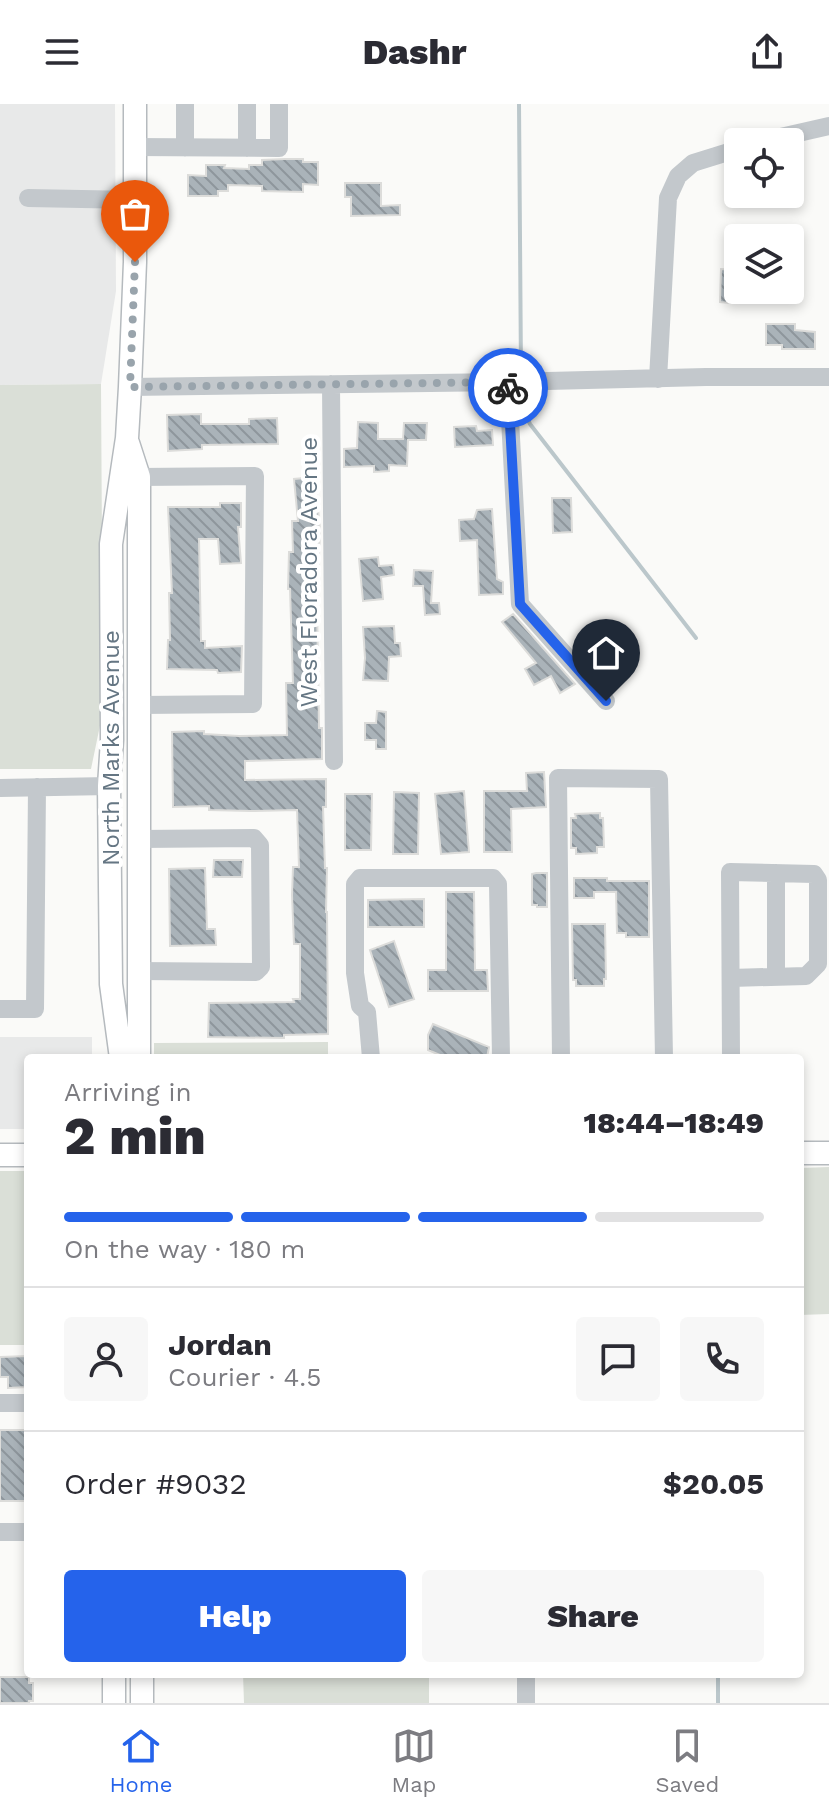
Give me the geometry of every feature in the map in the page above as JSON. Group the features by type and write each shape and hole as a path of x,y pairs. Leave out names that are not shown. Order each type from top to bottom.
{"main road":[{"name":"North Marks Avenue","path":"120,1054 111,984 111,544 127,438 130,387 135,262 135,104"},
{"name":"North Marks Avenue","path":"127,438 139,477 139,1054"},
{"path":"804,1153 829,1153"},
{"path":"0,1155 24,1155"},
{"path":"114,1678 114,1703"}],"street":[{"path":"185,104 185,148"},
{"path":"247,104 247,148"},
{"path":"135,147 279,148 279,104"},
{"path":"804,132 829,126"},
{"path":"658,379 668,198 678,176 693,163 724,153"},
{"path":"28,198 135,200"},
{"path":"130,387 829,377"},
{"path":"508,382 520,604 606,701"},
{"name":"West Floradora Avenue","path":"331,384 334,761"},
{"path":"139,477 255,476 253,704 140,705"},
{"path":"561,1054 558,778 659,779 664,1054"},
{"path":"0,788 109,786"},
{"path":"0,1009 35,1009 37,787"},
{"name":"North Marks Avenue","path":"139,971 256,972 261,967 260,845 254,838 140,839"},
{"path":"731,978 806,976 818,964 818,880 814,874 730,872 731,1054"},
{"path":"776,873 776,976"},
{"path":"371,1054 367,1012 360,1006 355,973 355,884 360,878 493,878 498,884 501,1054"},
{"path":"0,1403 24,1403"},
{"path":"0,1532 24,1532"},
{"path":"526,1678 526,1703"}],"shaded area":[{"path":"0,104 115,104 116,291 101,384 0,385"},
{"path":"101,384 103,711 91,769 0,769 0,385"},
{"path":"0,1037 92,1037 92,1054 24,1054 24,1129 0,1129"},
{"path":"328,1042 328,1054 154,1054 154,1043"},
{"path":"829,1167 829,1314 804,1315 804,1168"},
{"path":"0,1171 24,1171 24,1345 0,1345"},
{"path":"243,1678 429,1678 429,1703 244,1703"}],"building":[{"path":"303,159 303,162 318,162 318,185 303,184 303,192 262,191 262,186 228,185 228,191 218,191 218,196 188,196 188,175 206,176 206,165 249,169 249,165 262,165 262,160"},
{"path":"345,183 381,183 381,206 400,205 400,215 351,216 351,197 345,197"},
{"path":"721,269 724,269 724,302 720,302"},
{"path":"766,324 795,324 795,330 815,332 815,349 782,349 782,345 766,345"},
{"path":"201,414 201,424 249,424 249,419 277,418 278,444 202,445 202,449 168,451 167,415"},
{"path":"358,422 378,423 378,439 403,439 404,423 427,423 426,440 408,440 407,466 389,465 389,471 374,472 374,466 344,467 344,449 357,448"},
{"path":"476,426 477,431 492,430 493,445 455,447 454,427"},
{"path":"315,477 320,530 317,603 322,759 245,761 245,780 326,779 326,807 323,807 327,868 328,1034 284,1035 284,1038 208,1037 209,1003 294,1002 293,999 300,999 300,944 294,944 292,895 293,867 299,867 297,810 173,807 172,732 287,735 286,683 293,683 289,552 293,552 292,521 298,521 294,479"},
{"path":"552,498 571,498 572,532 553,533"},
{"path":"220,503 241,503 241,527 238,527 241,563 220,564 218,539 199,539 201,641 205,641 205,648 242,646 241,672 167,669 169,593 172,593 168,507 220,507"},
{"path":"492,509 497,579 503,582 503,594 479,595 477,540 460,541 459,520 474,519 477,510"},
{"path":"378,557 379,566 393,565 394,575 381,577 383,599 363,601 359,559"},
{"path":"414,570 433,571 431,603 439,603 440,614 425,615 423,586 413,586"},
{"path":"513,614 575,684 560,693 551,676 534,685 525,669 536,663 502,622"},
{"path":"394,626 395,643 400,643 401,656 389,657 388,681 363,680 363,627"},
{"path":"377,711 386,712 386,749 376,749 376,740 365,740 365,723 376,723"},
{"path":"544,772 546,807 511,809 512,852 484,852 484,791 527,791 526,773"},
{"path":"464,791 469,852 441,854 435,794"},
{"path":"394,792 419,793 418,854 393,854"},
{"path":"345,794 372,794 371,850 345,850"},
{"path":"600,813 604,847 597,847 597,853 576,854 576,848 571,848 571,818 576,818 575,814"},
{"path":"214,860 243,860 242,877 213,877"},
{"path":"205,868 207,929 215,929 216,945 170,946 169,869"},
{"path":"547,873 547,907 532,905 532,874"},
{"path":"574,878 649,881 649,937 626,937 626,933 617,933 616,892 594,892 594,898 574,898"},
{"path":"446,892 474,892 475,970 487,970 488,991 428,991 428,970 446,970"},
{"path":"424,899 424,927 368,927 368,900"},
{"path":"572,924 605,924 604,986 576,986 576,980 573,980"},
{"path":"394,941 414,999 389,1007 370,950"},
{"path":"433,1024 489,1047 488,1054 438,1054 428,1050 428,1035"},
{"path":"24,1356 24,1387 8,1388 8,1377 0,1377 0,1357"},
{"path":"0,1430 24,1430 24,1501 0,1501"},
{"path":"0,1677 24,1677 33,1683 33,1701 0,1703"}],"waterway":[{"path":"519,104 521,373"},
{"path":"521,390 524,412 530,424 696,638"},
{"path":"718,1678 718,1703"}],"way so far":[{"path":"135,262 130,387 508,382 508,388"}],"route":[{"path":"508,388 520,604 606,701"}]}
